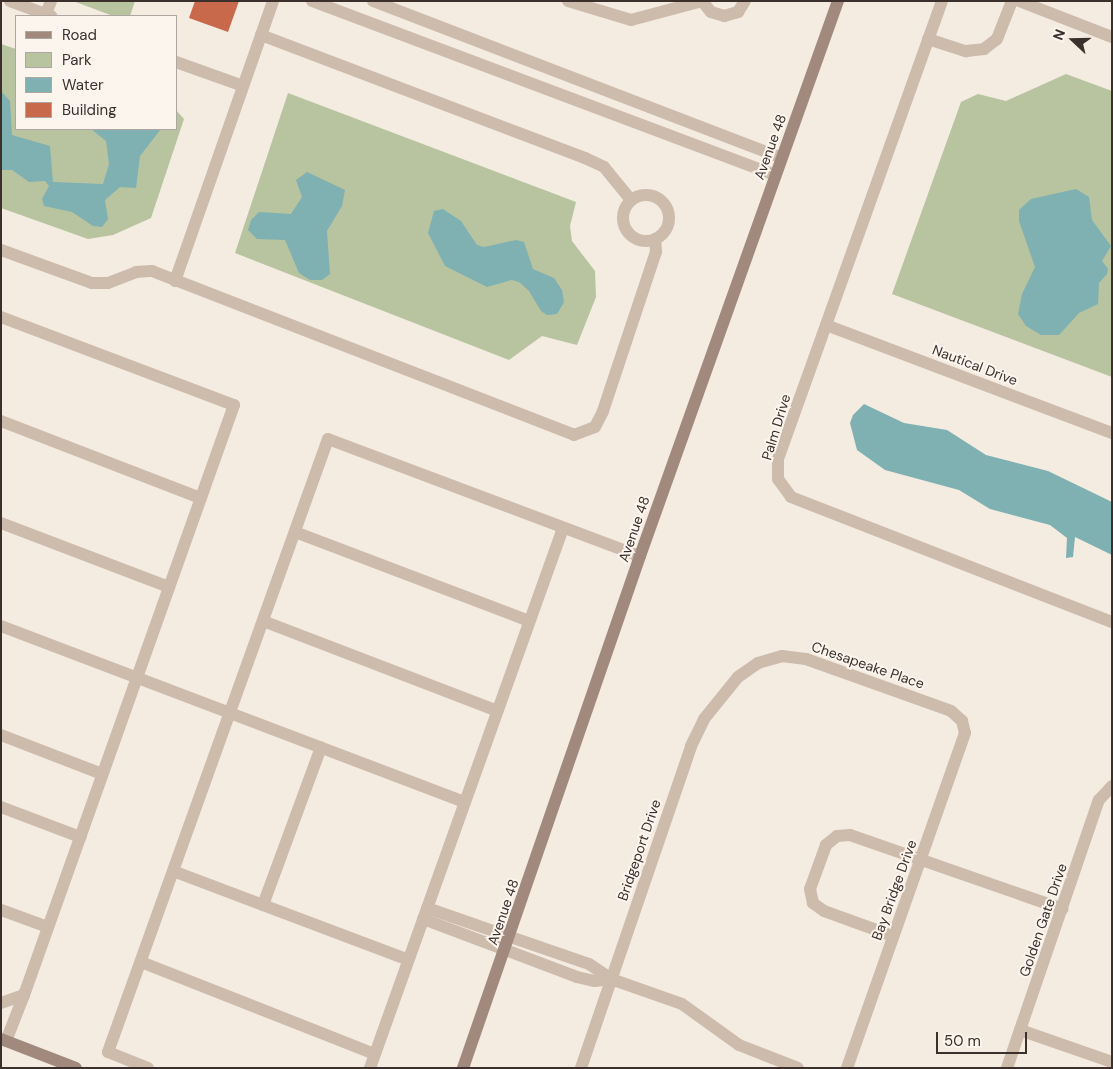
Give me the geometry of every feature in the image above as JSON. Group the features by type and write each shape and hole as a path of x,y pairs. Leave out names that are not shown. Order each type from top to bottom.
{"main road":[{"name":"Avenue 48","path":"463,1068 500,949 510,937 640,556 838,1"},
{"path":"4,1040 76,1068"}],"street":[{"path":"10,1 48,15 51,1"},
{"path":"175,280 273,1"},
{"path":"312,1 776,175"},
{"path":"373,1 782,158"},
{"path":"568,1 631,20 702,1 711,12 724,16 738,12 745,1"},
{"name":"Palm Drive","path":"942,1 778,459 778,479 783,489 791,497 1112,622"},
{"path":"928,39 966,51 984,49 997,39 1012,1"},
{"path":"1019,1 1112,37"},
{"path":"261,35 585,158 604,167 631,200"},
{"path":"178,63 243,86"},
{"path":"646,195 660,200 665,206 668,221 662,234 655,239 641,241 628,233 623,212 631,200 646,195"},
{"path":"1,250 92,283 108,283 136,272 152,271 574,435 595,427 603,411 656,252 655,239"},
{"path":"1,317 234,406 24,995 4,1040"},
{"name":"Nautical Drive","path":"826,325 1112,434"},
{"path":"1,421 201,498"},
{"path":"148,1068 108,1052 328,439 640,556"},
{"path":"1,523 169,587"},
{"path":"370,1068 562,528"},
{"path":"295,532 529,621"},
{"path":"263,622 497,710"},
{"path":"1,626 465,802"},
{"name":"Chesapeake Place","path":"758,663 782,656 806,659 934,704 950,711 962,721"},
{"name":"Bridgeport Drive","path":"581,1068 691,746 704,719 724,692 738,677 758,663"},
{"name":"Bay Bridge Drive","path":"847,1068 960,749 965,733 962,721"},
{"path":"1,735 102,774"},
{"path":"263,905 321,747"},
{"name":"Golden Gate Drive","path":"1007,1068 1099,800 1112,786"},
{"path":"1,807 80,837"},
{"path":"893,936 824,911 814,903 810,889 826,845 837,836 850,835 1063,909"},
{"path":"174,871 408,960"},
{"path":"1,910 48,927"},
{"path":"425,914 510,937 582,962 611,979 682,1004 739,1045 798,1068"},
{"path":"425,914 500,949 577,977 595,981 611,979"},
{"path":"141,962 375,1054"},
{"path":"577,977 582,962"},
{"path":"1,1003 24,995"},
{"path":"1020,1030 1112,1062"}],"green space":[{"path":"73,1 135,1 130,15 110,15"},
{"path":"1,44 15,49 15,130 178,130 178,112 184,119 151,218 113,235 88,239 1,208"},
{"path":"1066,74 1112,91 1112,377 892,294 961,102 978,94 1006,101"},
{"path":"288,93 576,202 570,226 572,241 595,271 596,297 577,345 542,336 509,360 235,253"}],"water":[{"path":"1,91 10,101 12,135 50,146 53,182 103,184 109,164 106,141 92,130 160,130 140,156 136,188 120,187 105,200 108,219 102,227 93,226 72,212 44,206 42,199 49,186 45,181 29,182 12,170 1,170"},
{"path":"307,172 345,190 342,206 327,231 330,274 322,280 310,280 299,273 285,240 257,239 248,230 251,220 259,212 291,214 302,197 296,180"},
{"path":"1076,189 1089,197 1092,220 1111,246 1102,261 1108,269 1107,274 1099,283 1098,304 1079,313 1059,335 1041,335 1026,326 1018,314 1022,294 1035,267 1019,221 1019,210 1031,199"},
{"path":"443,209 461,221 477,245 484,247 516,240 524,242 533,269 554,278 562,290 564,302 557,314 547,315 541,311 529,291 519,282 512,280 487,287 445,266 428,233 434,211"},
{"path":"864,404 904,423 947,430 986,455 1048,471 1112,502 1112,555 1075,537 1073,557 1066,558 1067,538 1050,525 990,509 959,490 885,470 857,450 850,423 853,415"}],"building":[{"path":"195,1 239,1 228,32 189,18"}]}
